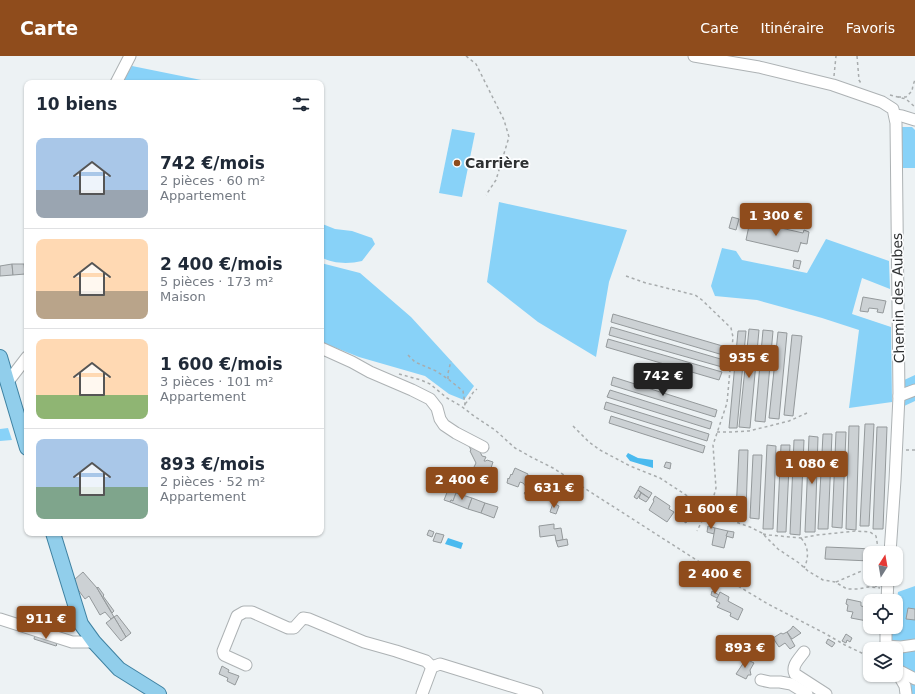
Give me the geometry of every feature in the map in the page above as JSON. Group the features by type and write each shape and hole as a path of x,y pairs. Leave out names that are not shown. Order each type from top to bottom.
{"main road":[{"path":"0,358 24,438"},
{"path":"54,536 81,624 94,642 119,669 159,694"}],"street":[{"path":"118,80 130,56"},
{"path":"694,56 759,67 833,85 882,102 893,109 895,115 915,120"},
{"name":"Chemin des Aubes","path":"890,546 899,396 895,115"},
{"path":"324,349 430,399 437,408 440,419 444,425 483,447"},
{"path":"8,384 24,361"},
{"path":"899,396 915,390"},
{"path":"246,665 224,655 223,651 237,616 244,612 252,612 288,628 294,628 303,618 309,619 364,642 426,661 432,667"},
{"path":"0,619 72,642 94,642"},
{"path":"903,647 915,645"},
{"path":"804,652 793,670 796,674 826,694"},
{"path":"422,694 432,667 440,664 537,694"},
{"path":"903,674 915,680"},
{"path":"761,680 791,684 807,694"},
{"path":"903,682 906,694"}],"path":[{"path":"466,56 476,64 504,120 509,137 496,180 486,195"},
{"path":"833,85 836,56"},
{"path":"857,56 859,80 864,87"},
{"path":"887,95 906,97 912,91 915,80"},
{"path":"894,96 906,99 915,107"},
{"path":"626,276 646,283 694,295 702,300 731,328 733,337 727,403 714,445 716,488 713,499 697,531"},
{"path":"408,356 414,362 436,371 463,391 465,404 464,408"},
{"path":"448,379 448,373 452,361"},
{"path":"396,373 430,384 495,430 515,448 554,468 723,577 768,604 863,654"},
{"path":"465,404 470,400 474,391 478,388"},
{"path":"717,432 749,431 789,420 807,413"},
{"path":"573,426 589,442 600,450 630,466 660,478 708,510 762,533 801,538 856,531 870,532 876,536 878,546"},
{"path":"762,533 778,549 823,580 835,582 847,589 876,586"},
{"path":"801,538 806,543 808,556 807,563 804,568"},
{"path":"835,582 863,570"}],"shaded area":[{"path":"132,66 201,80 124,80"},
{"path":"901,127 912,127 915,130 915,168 902,168"},
{"name":"Carrière","path":"452,129 475,133 462,197 439,193"},
{"path":"499,202 627,230 609,282 596,357 538,322 487,282"},
{"path":"324,225 335,229 352,231 372,238 375,244 362,261 341,263 324,258"},
{"path":"826,239 889,261 890,289 862,278 852,314 891,327 892,402 849,408 859,330 757,300 715,296 711,286 722,248 736,251 742,260 807,273"},
{"path":"324,264 360,273 411,317 474,386 464,400 449,394 425,376 359,357 324,343"},
{"path":"915,375 915,401 902,407 902,381"},
{"path":"8,428 12,440 0,441 0,429"},
{"path":"628,453 638,458 653,460 653,468 630,461 626,456"},
{"path":"448,538 463,543 461,549 445,544"},
{"path":"915,586 915,694 908,694 906,681 903,675 903,642 891,642 892,634 903,634 903,594 898,594 898,592"}],"building":[{"path":"732,217 739,219 736,230 729,228"},
{"path":"750,221 803,233 804,230 809,232 807,244 801,242 798,252 746,240"},
{"path":"794,260 801,261 799,269 793,267"},
{"path":"12,264 13,275 0,276 0,266"},
{"path":"12,264 24,264 24,274 13,275"},
{"path":"863,297 886,301 883,313 877,312 878,309 869,308 868,312 860,311"},
{"path":"613,314 726,347 723,355 611,322"},
{"path":"611,327 724,360 722,367 609,335"},
{"path":"749,329 759,330 750,428 739,427"},
{"path":"763,330 773,331 765,422 755,421"},
{"path":"738,331 746,331 737,428 729,428"},
{"path":"778,332 787,333 779,419 769,418"},
{"path":"792,335 802,336 793,416 784,415"},
{"path":"608,339 722,372 719,380 606,347"},
{"path":"613,377 717,410 715,417 611,385"},
{"path":"610,390 712,422 710,429 607,397"},
{"path":"606,402 709,434 707,441 604,409"},
{"path":"611,416 705,446 703,453 609,423"},
{"path":"865,424 874,424 869,526 860,526"},
{"path":"849,426 859,426 856,530 846,529"},
{"path":"877,427 887,427 883,529 873,529"},
{"path":"836,432 846,432 842,528 832,527"},
{"path":"823,434 832,434 828,529 818,529"},
{"path":"809,436 818,437 815,532 805,532"},
{"path":"794,440 804,440 800,535 790,534"},
{"path":"767,445 776,446 773,529 763,529"},
{"path":"781,445 790,445 786,532 777,532"},
{"path":"469,446 478,447 482,456 486,457 484,461 487,460 493,462 490,471 485,469 484,471 474,467 476,463"},
{"path":"739,450 748,450 746,512 736,512"},
{"path":"753,455 762,455 759,519 750,518"},
{"path":"666,462 671,463 670,469 664,467"},
{"path":"515,468 528,474 526,480 529,484 531,482 537,490 527,497 524,493 528,489 523,483 520,482 518,487 507,483 508,478 509,479 511,474 512,475"},
{"path":"640,486 652,493 649,498 638,490"},
{"path":"448,490 456,493 453,501 451,500 450,502 444,500"},
{"path":"638,490 641,493 637,499 634,497"},
{"path":"456,493 472,498 468,509 450,502 451,500 453,501"},
{"path":"641,493 649,498 646,502 639,498"},
{"path":"655,496 670,506 669,509 674,512 667,522 649,510"},
{"path":"472,498 485,503 481,513 468,509"},
{"path":"485,503 498,507 494,518 481,513"},
{"path":"553,503 559,506 556,514 550,512"},
{"path":"683,513 689,517 686,523 680,519"},
{"path":"554,524 554,529 561,528 563,540 556,541 555,535 540,537 539,526"},
{"path":"708,526 715,528 714,534 707,532"},
{"path":"715,528 728,531 724,548 712,545"},
{"path":"429,530 434,532 432,537 427,535"},
{"path":"728,531 734,532 733,538 726,536"},
{"path":"436,533 444,535 441,543 433,541"},
{"path":"567,539 568,545 558,547 556,541"},
{"path":"826,547 863,549 863,561 825,559"},
{"path":"83,572 97,588 114,617 111,619 105,612 100,615 89,596 85,599 76,587 74,580"},
{"path":"98,587 114,611 112,613 97,588"},
{"path":"712,591 719,595 717,598 711,595"},
{"path":"720,592 729,597 728,601 743,609 738,620 730,616 731,613 717,607 720,603 716,601"},
{"path":"847,599 861,602 861,606 863,606 863,620 851,618 853,612 847,611 848,605 846,604"},
{"path":"908,608 915,609 915,620 906,619"},
{"path":"117,615 131,633 126,637 114,617"},
{"path":"114,617 126,637 121,641 106,623"},
{"path":"793,626 801,633 792,639 787,632"},
{"path":"787,632 795,646 790,649 785,643 779,647 773,638 781,633 783,634"},
{"path":"35,634 57,641 57,645 56,646 34,639"},
{"path":"846,634 852,638 850,642 847,640 846,643 842,641"},
{"path":"828,639 835,643 832,647 826,643"},
{"path":"746,659 754,663 750,670 751,675 748,675 746,679 736,674"},
{"path":"222,666 229,670 228,672 239,676 235,685 227,681 228,678 219,674"}],"place":[{"name":"Carrière","path":"457,163"}]}
